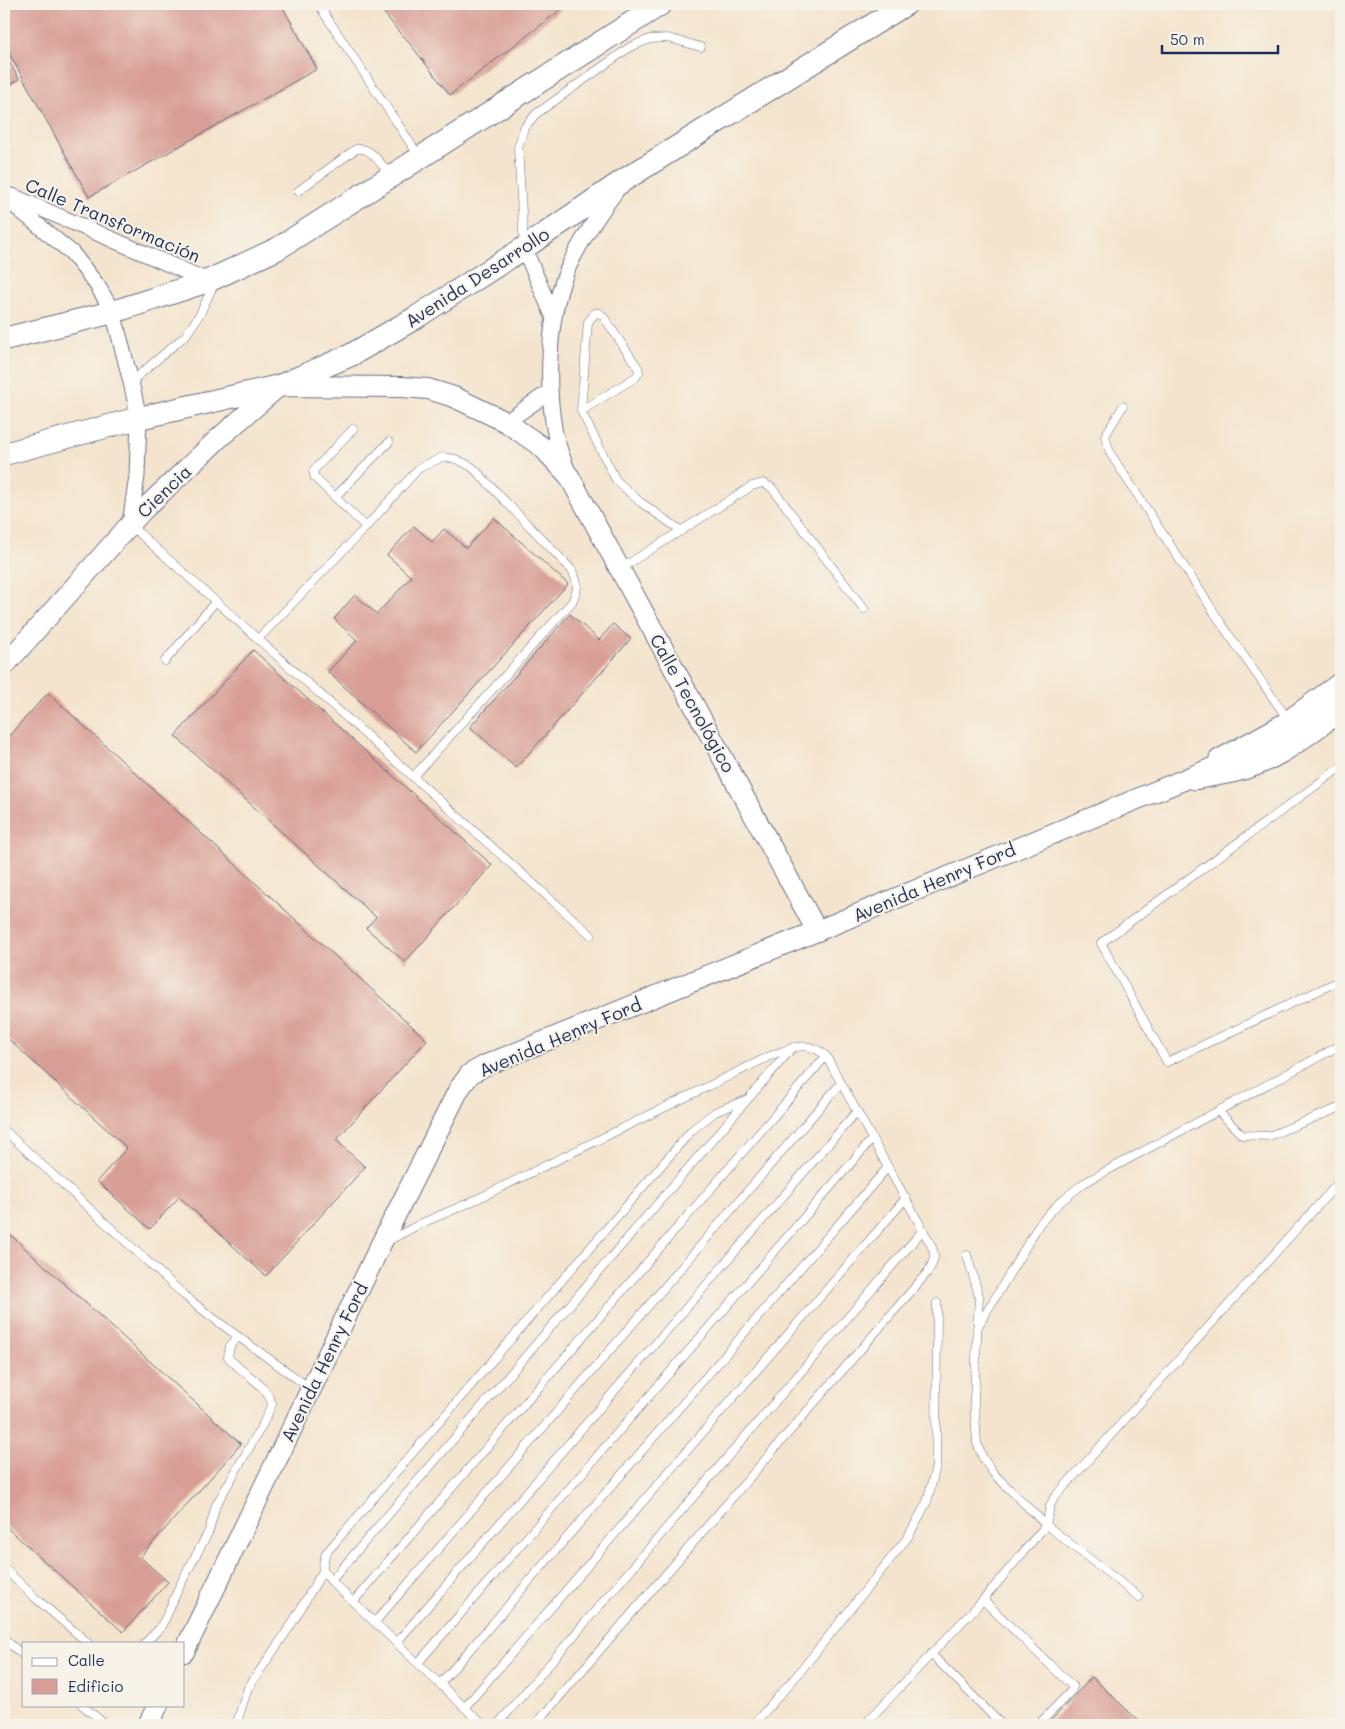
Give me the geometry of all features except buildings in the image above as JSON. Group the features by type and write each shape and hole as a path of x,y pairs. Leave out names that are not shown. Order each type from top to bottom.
{"main road":[{"path":"4,339 113,312 213,279 277,250 661,4"},
{"path":"870,26 889,4"},
{"name":"Avenida Desarrollo","path":"4,454 139,418 279,386 350,355 415,318 524,248 624,180 906,4"}],"street":[{"name":"Calle Tecnológico","path":"624,180 599,214 569,266 553,316 549,392 554,430 569,476 817,931"},
{"name":"Calle Transformación","path":"4,193 213,279"},
{"name":"Calle Transformación","path":"4,197 72,253 97,285 113,312 131,382"},
{"name":"Calle Tecnológico","path":"524,248 553,316"},
{"name":"Ciencia","path":"130,524 137,476 139,418 131,382"},
{"name":"Calle Tecnológico","path":"279,386 402,387 428,389 454,397 506,422 542,447 569,476"},
{"name":"Ciencia","path":"130,524 218,439 279,386"},
{"path":"506,422 549,392"},
{"path":"4,666 130,524"},
{"name":"Avenida Henry Ford","path":"1163,787 1287,718 1341,679"},
{"name":"Avenida Henry Ford","path":"185,1650 380,1246 459,1089 470,1074 486,1065 1256,750 1281,738 1341,696"},
{"name":"Avenida Henry Ford","path":"1163,787 1242,773 1272,760 1341,714"},
{"path":"148,1725 158,1706"}],"lane":[{"path":"318,4 420,158"},
{"path":"524,248 518,148 524,128 536,114 630,47 643,41 668,38 701,47"},
{"path":"298,191 356,149 370,150 391,176"},
{"path":"131,382 186,335 200,314 213,279"},
{"path":"581,411 636,377 639,372 600,313 595,313 588,322 581,411 616,480 640,502 682,531"},
{"path":"1122,406 1105,436 1110,453 1227,632 1287,718"},
{"path":"353,429 313,471 315,478 366,526"},
{"path":"335,497 389,442"},
{"path":"258,639 419,468 443,457 456,459 472,467 570,569 576,579 577,590 572,602 413,777"},
{"path":"620,569 752,486 763,483 772,488 864,609"},
{"path":"130,524 591,935"},
{"path":"165,662 216,601"},
{"path":"1341,767 1100,943 1167,1062 1341,980"},
{"path":"380,1246 422,1223 469,1203 770,1056 792,1047 808,1045 820,1050 826,1056 906,1198 934,1252 934,1261 927,1273 535,1725"},
{"path":"977,1328 1040,1223 1060,1202 1084,1183 1341,1045"},
{"path":"331,1581 792,1047"},
{"path":"353,1602 826,1056"},
{"path":"375,1622 841,1083"},
{"path":"236,1725 248,1688 323,1571 323,1562 326,1554 335,1542 692,1130 715,1112 746,1100"},
{"path":"1218,1111 1242,1135 1269,1136 1341,1107"},
{"path":"396,1643 857,1111"},
{"path":"4,1130 184,1295 311,1390"},
{"path":"418,1663 872,1139"},
{"path":"440,1684 888,1167"},
{"path":"864,1725 983,1600 1046,1525 1050,1506 1054,1498 1341,1180"},
{"path":"464,1707 906,1198"},
{"path":"497,1725 923,1230"},
{"path":"967,1256 979,1296 974,1400 977,1443 982,1458 992,1473 1046,1525 1139,1597"},
{"path":"753,1725 799,1673 908,1537 927,1502 936,1466 937,1303"},
{"path":"147,1642 160,1628 166,1617 180,1585 209,1531 216,1505 263,1424 272,1404 265,1390 236,1367 228,1358 230,1346 238,1337"},
{"path":"4,1568 33,1596 87,1642"},
{"path":"323,1571 331,1581 481,1725"},
{"path":"983,1600 1073,1687 1038,1725"},
{"path":"4,1639 22,1654"},
{"path":"931,1654 1002,1725"},
{"path":"83,1706 106,1725"}]}
